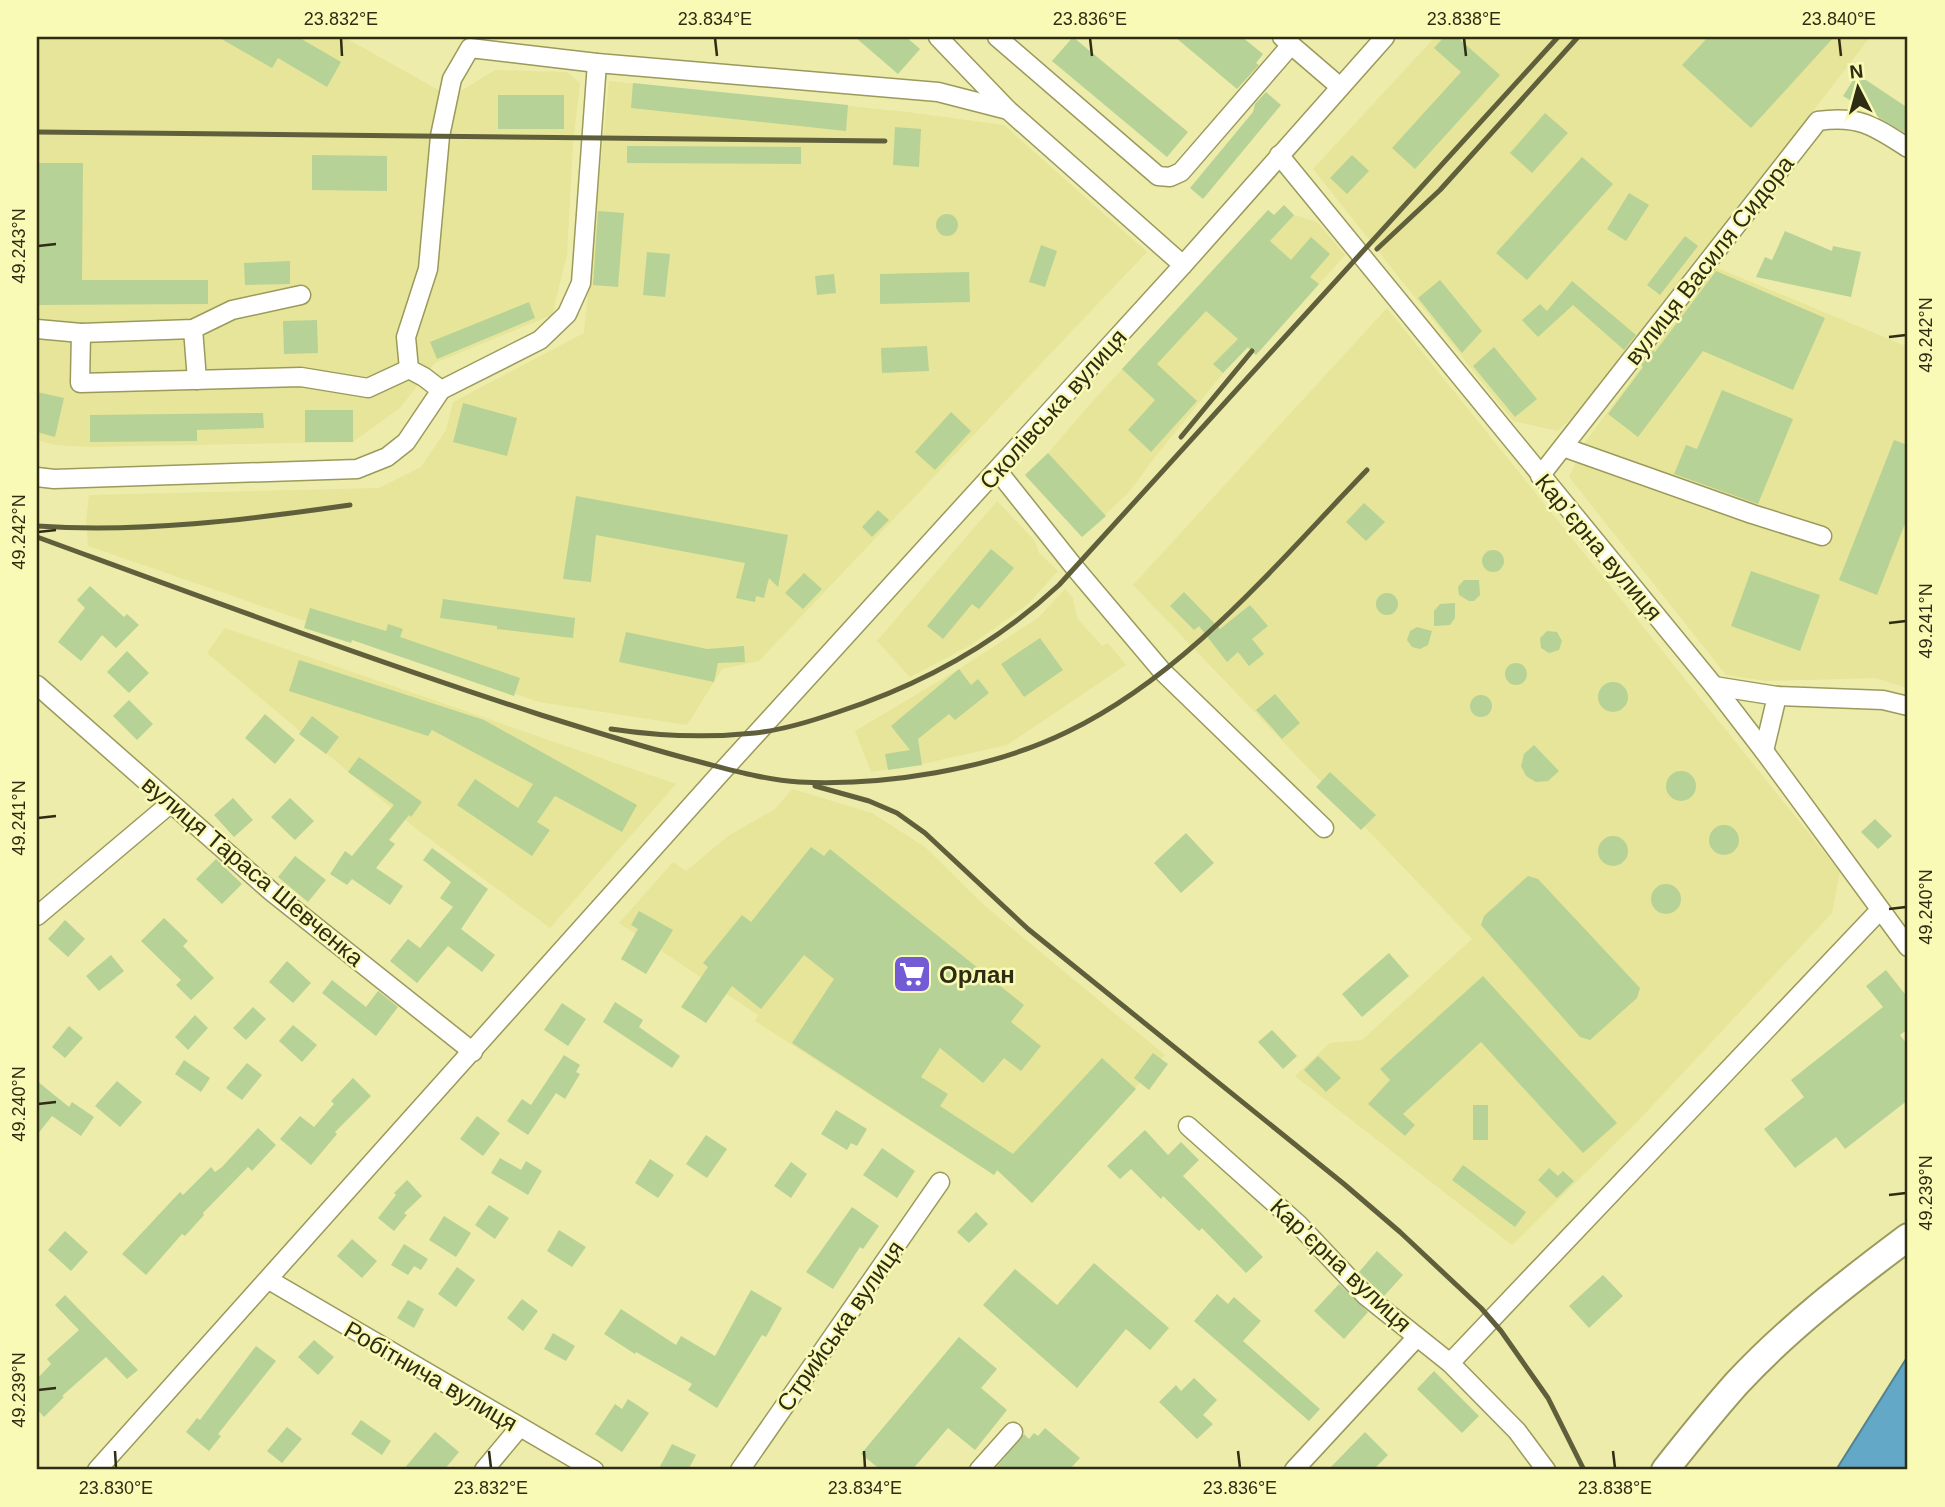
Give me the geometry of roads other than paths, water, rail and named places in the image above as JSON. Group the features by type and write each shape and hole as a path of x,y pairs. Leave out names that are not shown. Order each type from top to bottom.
{"highway":[{"path":"1665,1470 1738,1383 1781,1340 1844,1285 1908,1237"}],"street":[{"path":"938,37 1008,110 1183,265"},
{"path":"998,37 1158,176 1170,177 1181,172 1286,41 1339,86"},
{"name":"Сколівська вулиця","path":"473,1052 717,777 998,470 1385,37"},
{"path":"409,369 405,337 428,269 440,136 452,79 474,42 597,63 938,92 1008,110"},
{"path":"37,477 54,479 357,470 387,457 405,442 441,390 540,340 567,314 581,284 597,63"},
{"name":"вулиця Василя Сидора","path":"1540,476 1818,121 1840,118 1870,124 1908,148"},
{"name":"Карʼєрна вулиця","path":"1279,155 1714,686 1908,947"},
{"path":"37,330 81,332 193,329 232,310 301,295"},
{"path":"193,329 197,380"},
{"path":"81,332 80,383 301,377 368,388 409,369"},
{"path":"409,369 441,390"},
{"path":"1563,447 1822,536"},
{"path":"998,470 1075,568 1162,671 1324,828"},
{"name":"вулиця Тараса Шевченка","path":"37,685 272,892 473,1052"},
{"path":"1714,686 1777,696 1883,700 1908,706"},
{"path":"1764,751 1777,696"},
{"path":"37,916 171,803"},
{"path":"1450,1363 1880,910"},
{"path":"97,1470 473,1052"},
{"name":"Карʼєрна вулиця","path":"1188,1126 1298,1224 1366,1296 1450,1363 1517,1431 1546,1470"},
{"name":"Стрийська вулиця","path":"740,1470 940,1182"},
{"name":"Робітнича вулиця","path":"269,1280 594,1470"},
{"path":"1294,1470 1418,1337"},
{"path":"484,1470 519,1428"},
{"path":"979,1470 1013,1432"}],"water":[{"path":"1908,1358 1908,1470 1836,1470 1906,1359"}],"railway":[{"path":"611,729 701,736 766,732 797,725 869,701 928,676 1009,626 1059,585 1558,37"},
{"path":"1377,249 1440,190 1578,37"},
{"path":"37,132 885,141"},
{"path":"1181,437 1252,351"},
{"path":"37,537 414,673 541,715 751,775 799,782 832,783 901,778 970,766 1037,745 1111,708 1152,680 1228,614 1367,470"},
{"path":"37,526 155,526 272,516 350,505"},
{"path":"815,786 869,801 897,813 925,833 1028,929 1400,1232 1481,1308 1501,1331 1548,1398 1584,1470"}],"place":[{"name":"Орлан","path":"912,974"}]}
